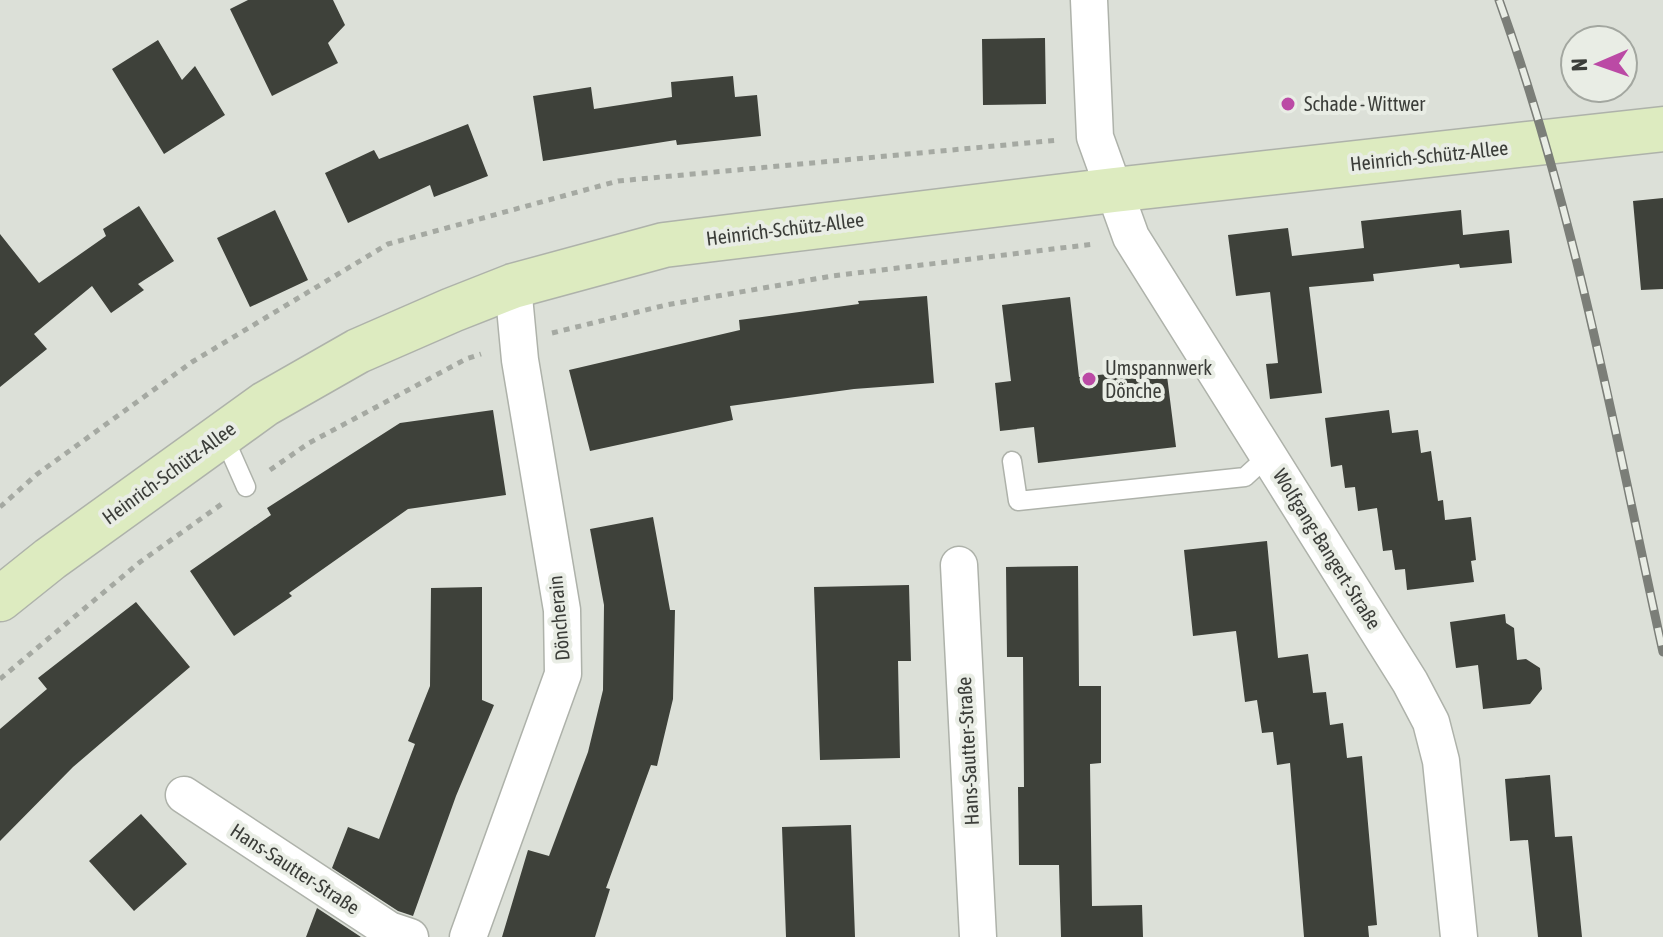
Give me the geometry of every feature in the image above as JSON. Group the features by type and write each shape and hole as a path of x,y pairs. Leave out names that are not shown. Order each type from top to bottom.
{"main road":[{"name":"Heinrich-Schütz-Allee","path":"0,599 50,559 265,404 358,351 513,286 664,245 1114,190 1663,129"}],"street":[{"name":"Wolfgang-Bangert-Straße","path":"1089,0 1095,137 1131,237 1410,682 1431,722 1441,761 1459,937"},
{"name":"Döncherain","path":"468,937 563,674 562,610 518,342 513,286"},
{"name":"Hans-Sautter-Straße","path":"959,565 978,937"},
{"name":"Hans-Sautter-Straße","path":"184,795 389,930 410,937"}],"lane":[{"path":"223,435 246,487"},
{"path":"1012,461 1018,501 1245,477 1268,456"}],"path":[{"path":"518,342 666,305 832,276 1131,237"}],"building":[{"path":"248,0 333,0 345,25 328,43 338,63 272,96 230,9"},
{"path":"1045,38 1046,104 983,105 982,39"},
{"path":"158,40 182,80 195,66 225,115 164,154 112,69"},
{"path":"733,76 735,97 757,95 761,136 677,145 676,140 543,161 533,96 591,87 594,109 672,97 671,82"},
{"path":"468,124 488,176 434,197 430,185 348,223 325,173 374,150 379,159"},
{"path":"1663,198 1663,289 1641,290 1633,201"},
{"path":"139,206 174,261 138,284 144,290 111,313 92,286 34,334 47,349 0,387 0,234 39,283 106,236 103,229"},
{"path":"275,210 308,280 250,307 217,238"},
{"path":"1461,210 1463,235 1509,230 1512,263 1460,268 1459,264 1373,274 1374,281 1309,287 1322,393 1270,399 1266,364 1278,363 1270,292 1236,296 1228,235 1288,228 1292,256 1364,248 1361,221"},
{"path":"927,296 934,383 854,389 730,406 733,420 590,451 569,370 740,330 739,320 859,304 858,301"},
{"name":"Umspannwerk Dönche","path":"1070,297 1079,377 1166,368 1176,447 1038,463 1034,427 1000,431 995,383 1011,381 1002,305"},
{"path":"493,410 506,495 408,509 234,636 190,571 271,515 267,508 400,423"},
{"path":"1389,410 1392,433 1418,430 1421,453 1431,451 1438,501 1443,500 1445,520 1471,517 1476,560 1471,561 1474,582 1407,590 1405,569 1395,570 1392,550 1383,551 1377,508 1358,511 1355,487 1345,488 1342,465 1331,467 1325,418"},
{"path":"653,517 670,610 675,610 673,699 657,766 651,765 606,888 610,889 595,937 502,937 528,850 549,856 588,752 603,690 604,605 590,529"},
{"path":"1267,541 1278,658 1308,654 1313,693 1326,692 1330,725 1343,723 1347,758 1362,756 1377,925 1368,926 1369,937 1304,937 1290,763 1277,765 1273,732 1262,733 1257,700 1245,702 1236,631 1193,636 1184,550"},
{"path":"1078,566 1079,686 1101,686 1101,763 1090,764 1092,906 1142,905 1143,937 1061,937 1059,865 1019,865 1018,787 1024,787 1023,657 1007,657 1006,567"},
{"path":"909,585 911,661 898,661 900,758 820,760 814,587"},
{"path":"482,587 482,700 494,705 456,796 413,916 398,911 332,868 348,827 379,839 415,744 408,741 430,686 431,588"},
{"path":"136,602 190,667 73,767 0,841 0,729 47,689 38,678"},
{"path":"1505,614 1506,623 1514,628 1517,660 1526,659 1540,668 1542,689 1530,704 1483,709 1478,665 1456,668 1450,622"},
{"path":"1550,775 1555,837 1572,836 1582,937 1538,937 1528,840 1510,841 1505,779"},
{"path":"141,814 187,864 134,911 89,861"},
{"path":"851,825 855,937 786,937 782,827"},
{"path":"317,908 361,937 306,937"}],"railway":[{"path":"1499,0 1526,80 1572,242 1663,652"}],"place":[{"name":"Schade - Wittwer","path":"1288,104"},
{"name":"Umspannwerk Dönche","path":"1089,379"}]}
